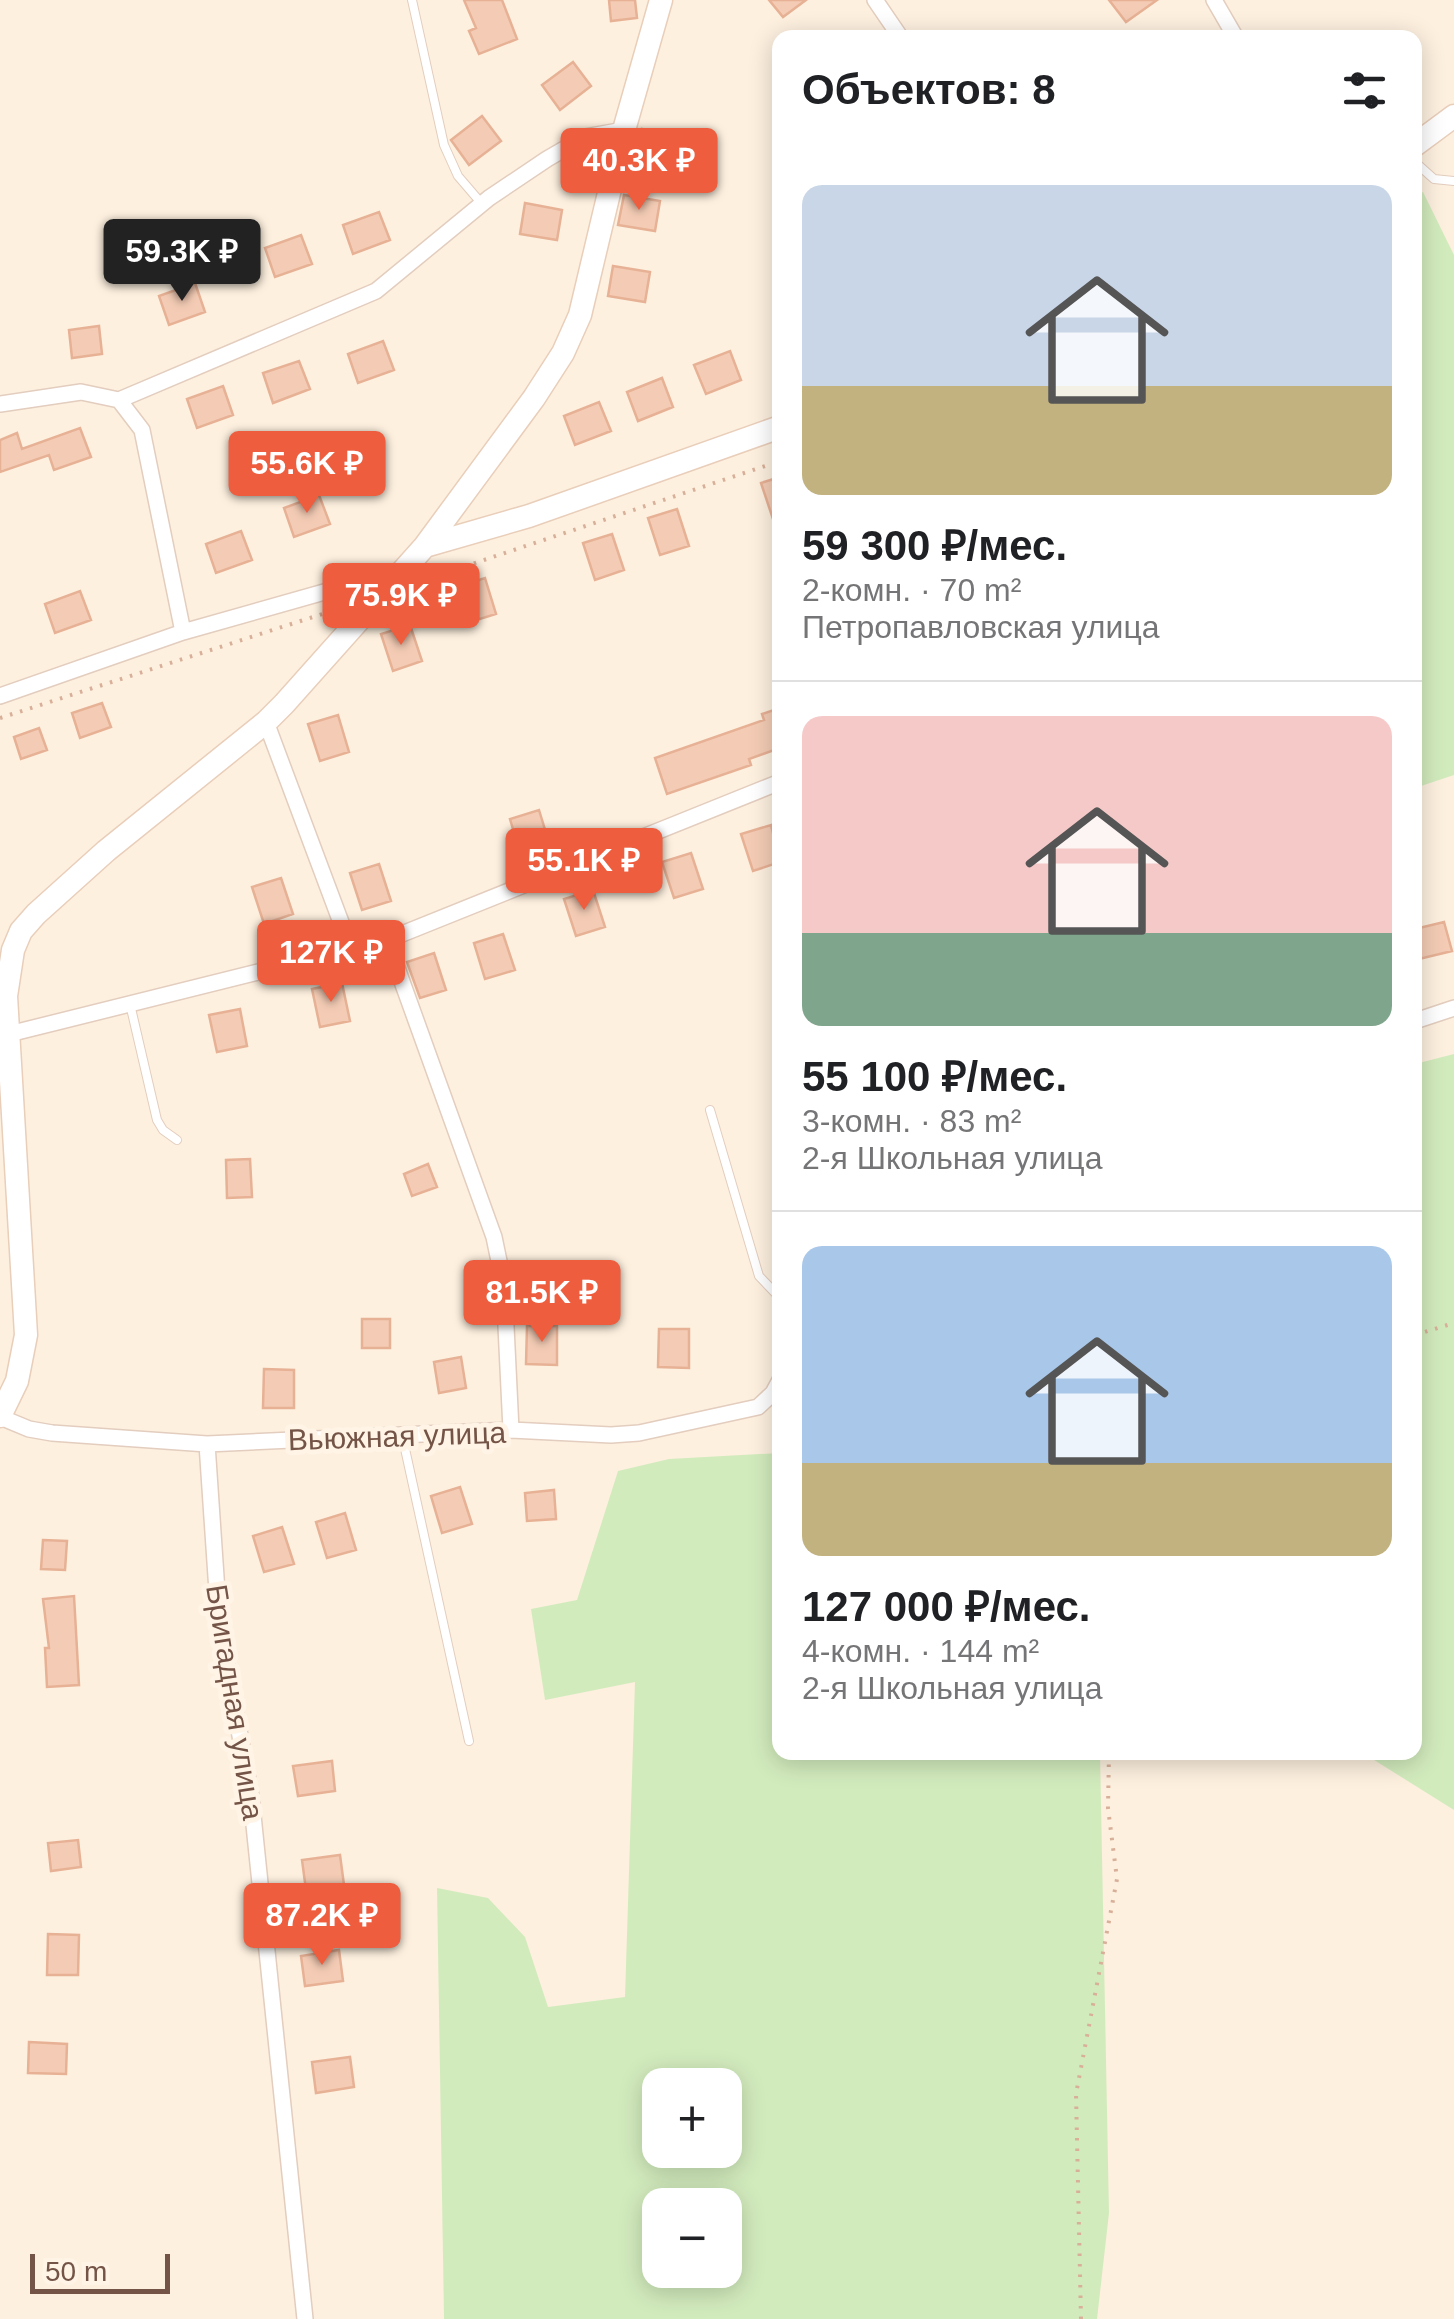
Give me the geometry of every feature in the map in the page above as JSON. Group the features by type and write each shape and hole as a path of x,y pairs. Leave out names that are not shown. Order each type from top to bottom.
{"street":[{"path":"0,1416 18,1381 26,1335 9,1180 7,970 21,931 106,851 266,722 425,546 543,386 572,336 624,130 662,0"},
{"path":"874,0 895,30"},
{"path":"1214,0 1231,30"},
{"path":"1422,140 1454,116"},
{"path":"0,404 81,392 119,400 376,290 482,204 584,137 624,130"},
{"path":"119,400 142,430 183,632"},
{"path":"425,546 529,516 772,430"},
{"path":"0,696 183,632 402,570"},
{"path":"266,722 351,949"},
{"path":"8,1034 387,940 772,785"},
{"path":"387,940 494,1237 504,1284 511,1430"},
{"path":"1422,1019 1454,1008"},
{"name":"Вьюжная улица","path":"0,1416 29,1429 52,1433 207,1444 511,1430 611,1435 639,1433 758,1407 772,1394"},
{"name":"Бригадная улица","path":"207,1444 219,1620 251,1796 305,2319"}],"lane":[{"path":"412,0 450,162 482,204"},
{"path":"1422,168 1434,179 1454,181"},
{"path":"130,1004 157,1120 163,1130 178,1140"},
{"path":"710,1110 759,1276 772,1290"},
{"path":"402,1435 469,1741"}],"path":[{"path":"1422,1333 1454,1323"},
{"path":"1081,2319 1076,2094 1117,1879 1108,1808 1110,1760"}],"green space":[{"path":"1422,193 1454,255 1454,775 1422,786"},
{"path":"1454,1054 1454,1810 1374,1760 1422,1760 1422,1062"},
{"path":"772,1453 772,1760 1100,1760 1109,2213 1097,2319 444,2319 437,1888 488,1898 525,1937 548,2007 625,1997 635,1682 545,1700 531,1609 577,1600 618,1471 669,1459"}],"building":[{"path":"464,0 502,0 517,39 479,54 469,31 476,28"},
{"path":"609,0 635,0 637,18 611,21"},
{"path":"769,0 806,0 783,17"},
{"path":"1109,0 1157,0 1126,22"},
{"path":"573,62 591,86 560,110 542,85"},
{"path":"482,116 501,141 469,165 451,140"},
{"path":"642,129 679,135 674,166 637,159"},
{"path":"624,195 660,201 655,231 618,225"},
{"path":"525,203 562,210 557,240 520,234"},
{"path":"379,212 390,240 353,254 343,225"},
{"path":"301,235 312,264 275,277 265,248"},
{"path":"613,266 650,272 645,302 608,296"},
{"path":"195,283 205,312 169,325 159,296"},
{"path":"99,326 102,354 72,358 69,330"},
{"path":"383,341 394,370 358,383 348,354"},
{"path":"730,351 741,380 706,394 694,365"},
{"path":"299,361 310,389 273,403 263,373"},
{"path":"662,378 673,407 638,421 627,392"},
{"path":"223,386 233,415 197,428 187,399"},
{"path":"599,402 611,431 575,445 564,416"},
{"path":"80,428 91,457 54,470 49,455 0,472 0,440 17,433 22,449"},
{"path":"772,480 772,516 761,483"},
{"path":"319,495 330,524 294,537 284,508"},
{"path":"677,509 689,546 660,555 648,518"},
{"path":"241,531 252,560 216,573 206,544"},
{"path":"612,534 624,570 595,580 583,543"},
{"path":"485,578 496,614 467,623 456,587"},
{"path":"80,591 91,620 55,633 45,604"},
{"path":"410,625 422,661 393,671 381,634"},
{"path":"102,703 111,727 80,738 72,713"},
{"path":"772,711 772,751 749,759 751,765 667,794 655,758 764,720 762,714"},
{"path":"338,715 349,752 320,761 308,724"},
{"path":"39,728 47,750 21,759 14,737"},
{"path":"539,810 550,846 521,856 510,819"},
{"path":"771,825 772,865 753,871 741,834"},
{"path":"691,853 703,889 674,898 662,862"},
{"path":"379,864 391,901 362,910 350,873"},
{"path":"281,878 293,914 264,924 252,887"},
{"path":"593,890 605,927 576,936 564,899"},
{"path":"1444,922 1452,951 1422,958 1422,927"},
{"path":"503,934 515,970 485,979 474,943"},
{"path":"434,953 446,990 420,998 407,962"},
{"path":"342,983 350,1021 320,1027 312,989"},
{"path":"240,1009 247,1046 217,1052 209,1015"},
{"path":"250,1159 252,1197 227,1198 226,1160"},
{"path":"428,1164 437,1187 412,1196 404,1174"},
{"path":"362,1319 390,1319 390,1348 362,1348"},
{"path":"527,1326 557,1326 557,1365 526,1364"},
{"path":"659,1329 689,1329 689,1368 658,1367"},
{"path":"461,1357 466,1388 439,1393 434,1362"},
{"path":"264,1369 294,1370 294,1408 263,1408"},
{"path":"460,1487 472,1524 442,1533 431,1496"},
{"path":"554,1490 556,1519 527,1521 525,1493"},
{"path":"345,1513 356,1550 327,1558 316,1522"},
{"path":"282,1527 294,1564 264,1572 253,1536"},
{"path":"43,1540 67,1541 65,1570 41,1569"},
{"path":"74,1596 79,1685 47,1687 45,1648 49,1648 43,1599"},
{"path":"332,1761 335,1791 298,1796 293,1766"},
{"path":"78,1840 81,1867 51,1871 48,1843"},
{"path":"340,1855 344,1885 306,1890 302,1860"},
{"path":"48,1934 79,1935 78,1975 47,1975"},
{"path":"339,1950 343,1981 305,1986 301,1956"},
{"path":"29,2042 67,2044 66,2074 28,2073"},
{"path":"350,2057 354,2087 316,2093 312,2062"}]}
